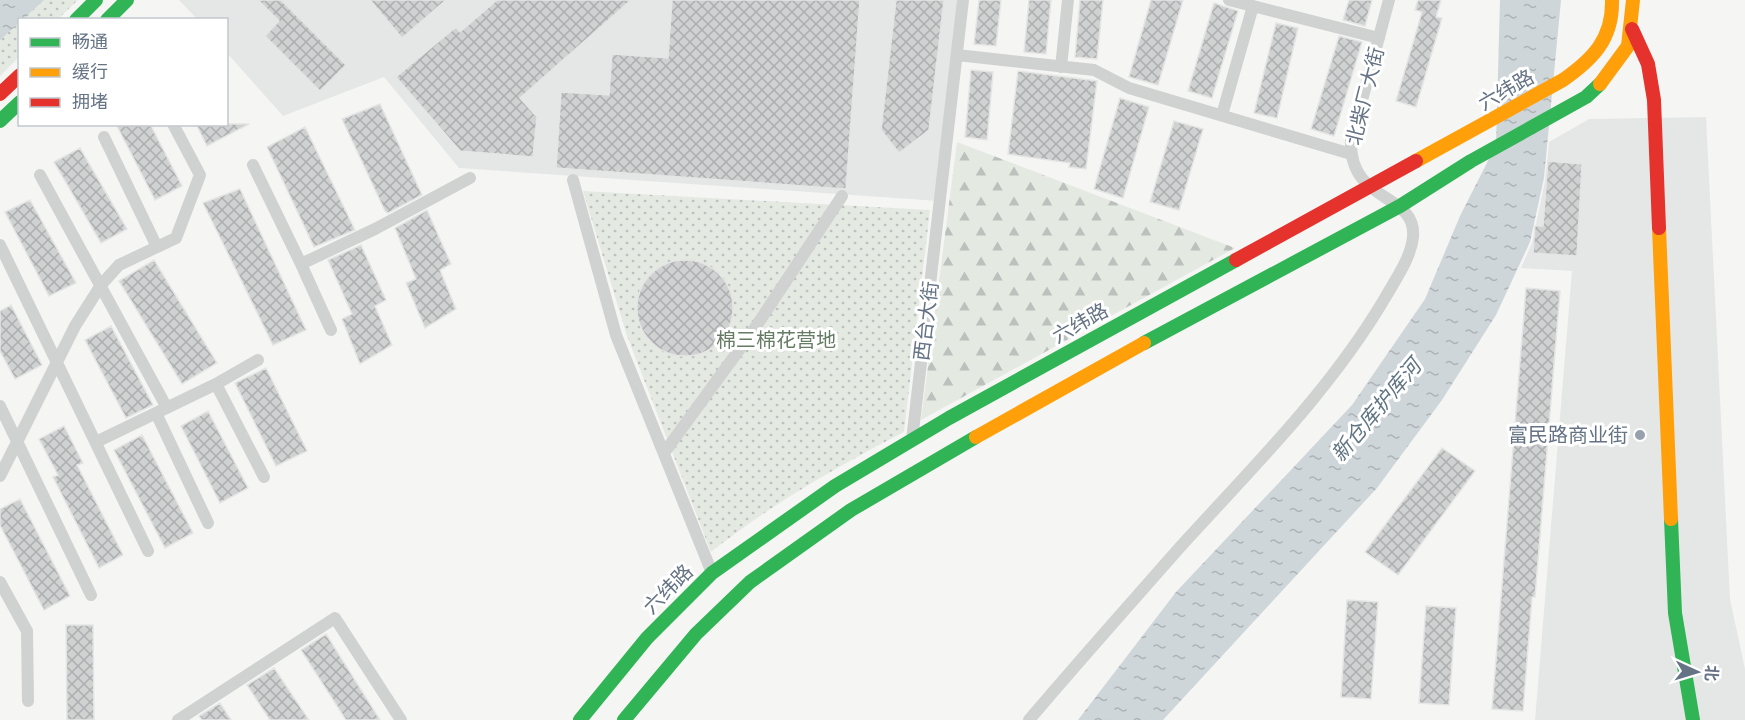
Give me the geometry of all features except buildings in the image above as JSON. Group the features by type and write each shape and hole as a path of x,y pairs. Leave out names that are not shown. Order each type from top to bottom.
{"main road":[{"path":"78,18 96,0"},
{"path":"109,18 127,0"},
{"path":"624,720 696,634 750,582 851,510 1101,366 1400,206 1471,161 1563,111 1604,80 1626,51 1632,29 1633,0"},
{"name":"六纬路","path":"580,720 647,638 712,573 835,486 912,440 1563,80 1584,66 1601,49 1611,30 1612,1"},
{"path":"1632,29 1648,64 1654,100 1675,613 1693,720"},
{"path":"0,94 18,77"},
{"path":"0,121 18,104"}],"street":[{"name":"西台大街","path":"912,440 963,0"},
{"path":"1061,67 1068,0"},
{"path":"1229,0 1379,38"},
{"name":"北柴厂大街","path":"1389,0 1352,141 1351,154 1358,175 1369,187 1400,206"},
{"path":"1222,115 1253,6"},
{"path":"957,54 1094,70 1129,88 1351,154"},
{"path":"0,476 75,326 101,285 119,265 176,238 200,175 174,126"},
{"path":"104,137 157,247"},
{"path":"253,165 302,264 331,330"},
{"path":"40,175 101,285 162,410 208,523"},
{"path":"302,264 375,229 470,178"},
{"path":"573,180 616,335 712,573"},
{"path":"664,453 755,328 842,196"},
{"path":"1029,720 1095,642 1307,408 1340,365 1374,315 1407,255 1413,238 1413,225 1400,206"},
{"path":"0,245 148,551"},
{"path":"96,442 216,384 258,360"},
{"path":"216,384 264,477"},
{"path":"0,406 91,595"},
{"path":"0,582 27,631 28,701"},
{"path":"178,720 335,618 401,720"}],"shaded area":[{"path":"179,0 957,0 938,201 459,168 384,77 283,116 228,54 228,18 196,18"},
{"name":"富民路商业街","path":"1706,117 1730,599 1745,669 1745,720 1535,720 1572,271 1521,268 1532,243 1545,181 1549,142 1589,119"}],"green space":[{"path":"0,0 78,0 59,18 18,18 18,58 0,76"},
{"path":"957,142 1235,248 921,420"},
{"name":"棉三棉花营地","path":"583,191 930,210 904,432 805,487 757,518 711,552 627,336"}],"water":[{"path":"0,0 44,0 24,18 18,18 18,24 0,40"},
{"name":"新仓库护库河","path":"1500,0 1561,0 1544,178 1530,242 1496,315 1442,400 1377,488 1163,720 1078,720 1176,592 1352,405 1425,299 1460,216 1496,145"}],"traffic: fast":[{"path":"78,18 96,0"},
{"path":"109,18 127,0"},
{"path":"1144,343 1400,206 1471,161 1586,97 1600,84"},
{"path":"0,121 18,104"},
{"path":"580,720 647,638 712,573 835,486 949,418 1236,260"},
{"path":"624,720 696,634 750,582 851,510 976,437"},
{"path":"1671,519 1675,613 1693,720"}],"traffic: slow":[{"path":"1416,161 1574,72 1592,56 1605,37 1609,26 1612,0"},
{"path":"1600,84 1628,46 1633,0"},
{"path":"1659,228 1671,519"},
{"path":"976,437 1144,343"}],"traffic: jam":[{"path":"1632,29 1648,64 1654,100 1659,228"},
{"path":"0,94 18,77"},
{"path":"1236,260 1416,161"}],"place":[{"name":"富民路商业街","path":"1640,435"}]}
